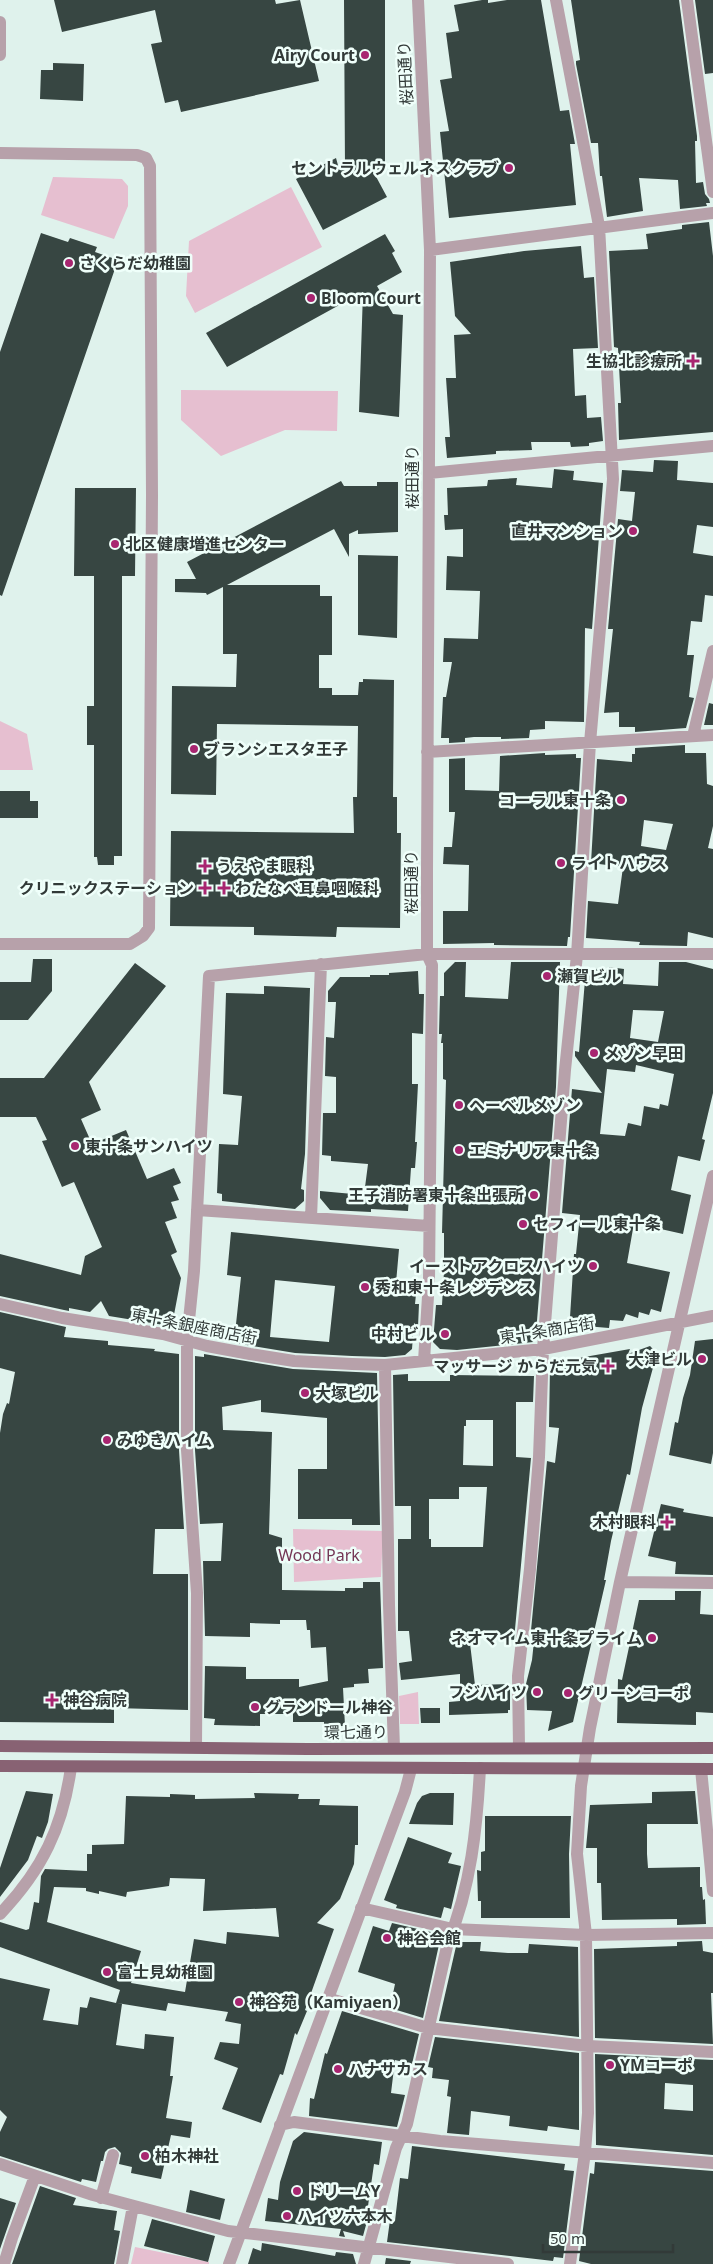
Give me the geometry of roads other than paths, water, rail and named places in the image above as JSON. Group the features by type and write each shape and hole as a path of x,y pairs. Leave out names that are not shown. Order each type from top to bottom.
{"main road":[{"name":"環七通り","path":"4,1744 196,1747 713,1748"},
{"path":"0,1766 707,1769"}],"street":[{"name":"桜田通り","path":"418,0 430,250 426,752 427,954 432,965 429,1226 424,1361"},
{"path":"519,1748 518,1676 530,1569 537,1476 543,1349 565,1070 577,955 590,743 613,479 599,226 556,0"},
{"path":"687,0 713,192"},
{"path":"0,22 0,55"},
{"path":"0,154 137,156 146,158 150,166 152,495 149,928 143,936 130,944 0,944"},
{"path":"430,250 599,226 713,213"},
{"path":"429,473 713,446"},
{"path":"694,736 713,651"},
{"path":"426,752 713,735"},
{"path":"196,1747 197,1592 187,1450 186,1340 194,1271 198,1210 209,976 427,954 713,954"},
{"path":"311,1218 321,964"},
{"path":"570,2264 585,2152 588,2113 586,1935 577,1854 584,1768 620,1582 713,1176"},
{"path":"198,1210 429,1226"},
{"name":"東十条銀座商店街","path":"0,1304 62,1318 162,1334 242,1353 294,1361 384,1365"},
{"name":"東十条商店街","path":"384,1365 543,1349 713,1316"},
{"path":"384,1365 394,1748"},
{"path":"620,1582 713,1583"},
{"path":"0,1914 22,1891 38,1866 58,1826 67,1796 71,1767"},
{"path":"364,2264 396,2148 403,2137 448,1942 454,1929 475,1840 480,1768"},
{"path":"228,2264 405,1792 411,1769"},
{"path":"707,1769 713,1891"},
{"path":"361,1908 454,1929 586,1935 713,1933"},
{"path":"327,1998 428,2028 588,2046 713,2052"},
{"path":"280,2125 294,2122 403,2137 713,2163"},
{"path":"102,2198 112,2155"},
{"path":"0,2164 102,2198 239,2232 508,2264"},
{"path":"4,2264 35,2176"},
{"path":"122,2264 133,2206"}],"place":[{"name":"Airy Court","path":"365,55"},
{"name":"セントラルウェルネスクラブ","path":"509,168"},
{"name":"さくらだ幼稚園","path":"69,263"},
{"name":"Bloom Court","path":"311,298"},
{"name":"生協北診療所","path":"693,361"},
{"name":"直井マンション","path":"633,531"},
{"name":"北区健康増進センター","path":"115,544"},
{"name":"ブランシエスタ王子","path":"194,749"},
{"name":"コーラル東十条","path":"621,800"},
{"name":"ライトハウス","path":"561,863"},
{"name":"うえやま眼科","path":"205,866"},
{"name":"クリニックステーション","path":"205,888"},
{"name":"わたなべ耳鼻咽喉科","path":"224,888"},
{"name":"瀬賀ビル","path":"547,976"},
{"name":"メゾン早田","path":"594,1053"},
{"name":"ヘーベルメゾン","path":"459,1105"},
{"name":"東十条サンハイツ","path":"75,1146"},
{"name":"エミナリア東十条","path":"459,1150"},
{"name":"王子消防署東十条出張所","path":"534,1195"},
{"name":"セフィール東十条","path":"523,1224"},
{"name":"イーストアクロスハイツ","path":"593,1266"},
{"name":"秀和東十条レジデンス","path":"365,1287"},
{"name":"中村ビル","path":"445,1334"},
{"name":"大津ビル","path":"702,1359"},
{"name":"マッサージ からだ元気","path":"608,1366"},
{"name":"大塚ビル","path":"305,1393"},
{"name":"みゆきハイム","path":"107,1440"},
{"name":"木村眼科","path":"667,1522"},
{"name":"ネオマイム東十条プライム","path":"652,1638"},
{"name":"フジハイツ","path":"537,1692"},
{"name":"グリーンコーポ","path":"568,1693"},
{"name":"神谷病院","path":"52,1700"},
{"name":"グランドール神谷","path":"255,1707"},
{"name":"神谷会館","path":"387,1938"},
{"name":"富士見幼稚園","path":"107,1972"},
{"name":"神谷苑（Kamiyaen）","path":"239,2002"},
{"name":"YMコーポ","path":"610,2065"},
{"name":"ハナサカス","path":"338,2069"},
{"name":"柏木神社","path":"145,2156"},
{"name":"ドリームY","path":"297,2191"},
{"name":"ハイツ六本木","path":"287,2216"}],"park label":[{"name":"Wood Park","path":"319,1555"}]}
